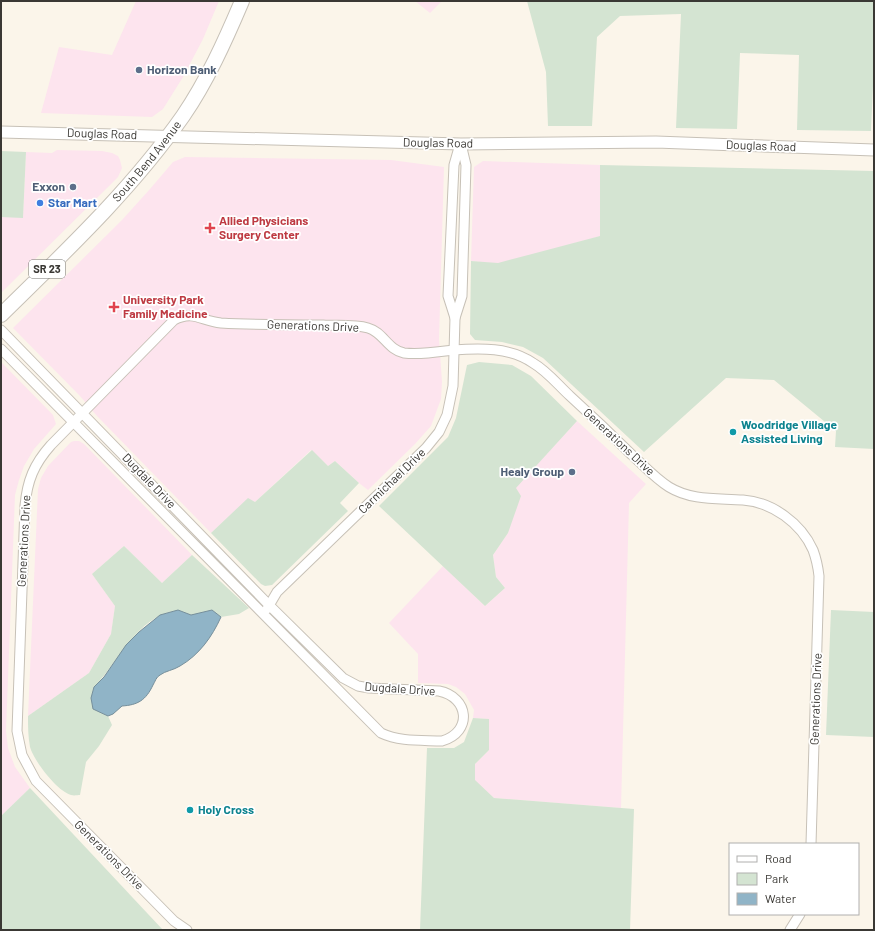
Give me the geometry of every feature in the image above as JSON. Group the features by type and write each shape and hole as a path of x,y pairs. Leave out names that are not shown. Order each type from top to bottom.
{"main road":[{"name":"South Bend Avenue","path":"1,315 94,224 131,183 168,136 184,115 208,73 229,32 242,1"}],"street":[{"name":"Douglas Road","path":"1,132 461,144 656,142 874,150"},
{"name":"Carmichael Drive","path":"455,318 448,296 454,165 461,144"},
{"name":"Carmichael Drive","path":"264,614 277,592 426,448 439,432 451,400 453,386 455,318 462,296 466,165 461,144"},
{"path":"452,224 464,224"},
{"name":"Generations Drive","path":"187,930 174,921 36,781 27,767 18,744 17,714 25,506 27,488 34,467 39,458 51,445 174,320 182,316 189,315 220,322 368,328 375,331 396,350 404,353 430,354 454,350 496,350 509,352 523,357 543,370 643,465 669,487 686,495 703,498 746,500 760,503 776,510 796,525 812,550 819,576 811,843"},
{"name":"Dugdale Drive","path":"1,330 269,605 348,681 358,686 369,688 447,692 459,702 464,714 460,728 455,734 442,741 399,739 382,733 1,349"},
{"path":"790,930 799,915"}],"shaded area":[{"path":"136,1 219,1 203,39 183,77 163,109 152,117 41,113 59,47 112,55"},
{"path":"415,1 442,1 430,13"},
{"path":"57,150 102,151 112,153 118,156 122,168 118,177 1,293 1,217 23,217 26,152 52,153"},
{"path":"185,157 391,160 444,167 439,339 442,382 441,399 431,426 415,444 368,490 335,461 328,466 311,450 255,502 248,499 211,533 13,328 122,220 173,162"},
{"path":"483,161 600,165 601,236 498,264 471,261 474,167"},
{"path":"1,362 53,415 56,424 34,449 24,466 15,495 6,731 8,748 15,767 30,788 1,816"},
{"path":"577,421 646,484 629,503 621,808 494,798 475,781 475,764 489,750 489,719 473,718 474,710 465,694 456,687 448,684 418,683 418,654 389,623 443,566 485,606 505,588 496,577 493,555 508,533 515,488"},
{"path":"79,441 84,444 192,555 162,583 124,546 92,574 115,606 111,634 89,673 28,716 38,489 41,478 48,466 71,442"}],"green space":[{"path":"527,1 874,1 874,63 871,131 797,130 799,55 740,53 737,129 676,128 681,14 620,16 597,37 592,126 548,126 546,72"},
{"path":"1,151 26,152 23,218 1,217"},
{"path":"600,165 874,171 874,449 835,447 836,431 774,380 726,378 644,452 543,358 523,347 502,342 475,340 470,334 471,261 498,263 600,236"},
{"path":"479,362 512,365 531,376 577,421 516,488 521,496 508,533 493,555 496,577 505,588 485,606 379,506 448,437 456,418 467,365"},
{"path":"312,450 328,466 335,461 359,483 340,503 348,511 272,585 265,586 261,584 211,533 248,498 255,502"},
{"path":"124,546 162,583 192,555 249,608 239,614 221,617 212,610 193,615 176,611 163,614 140,630 94,687 93,709 108,716 112,725 99,746 86,762 80,795 72,795 59,788 53,782 32,753 28,735 28,716 89,673 111,634 115,606 92,574"},
{"path":"831,610 874,612 874,737 826,735"},
{"path":"473,718 489,719 489,750 475,764 475,780 494,798 634,809 630,930 420,930 427,748 454,748 464,742"},
{"path":"30,788 163,930 1,930 1,816"}],"water":[{"path":"178,610 191,615 212,610 221,617 213,632 199,651 187,662 175,669 164,672 159,676 141,701 122,706 113,714 108,716 93,709 91,698 94,687 104,677 126,645 160,615"}],"place":[{"name":"Horizon Bank","path":"139,70"},
{"name":"Exxon","path":"73,187"},
{"name":"Star Mart","path":"40,203"},
{"name":"Allied Physicians Surgery Center","path":"210,228"},
{"name":"University Park Family Medicine","path":"114,307"},
{"name":"Woodridge Village Assisted Living","path":"733,432"},
{"name":"Healy Group","path":"572,472"},
{"name":"Holy Cross","path":"190,810"}]}
